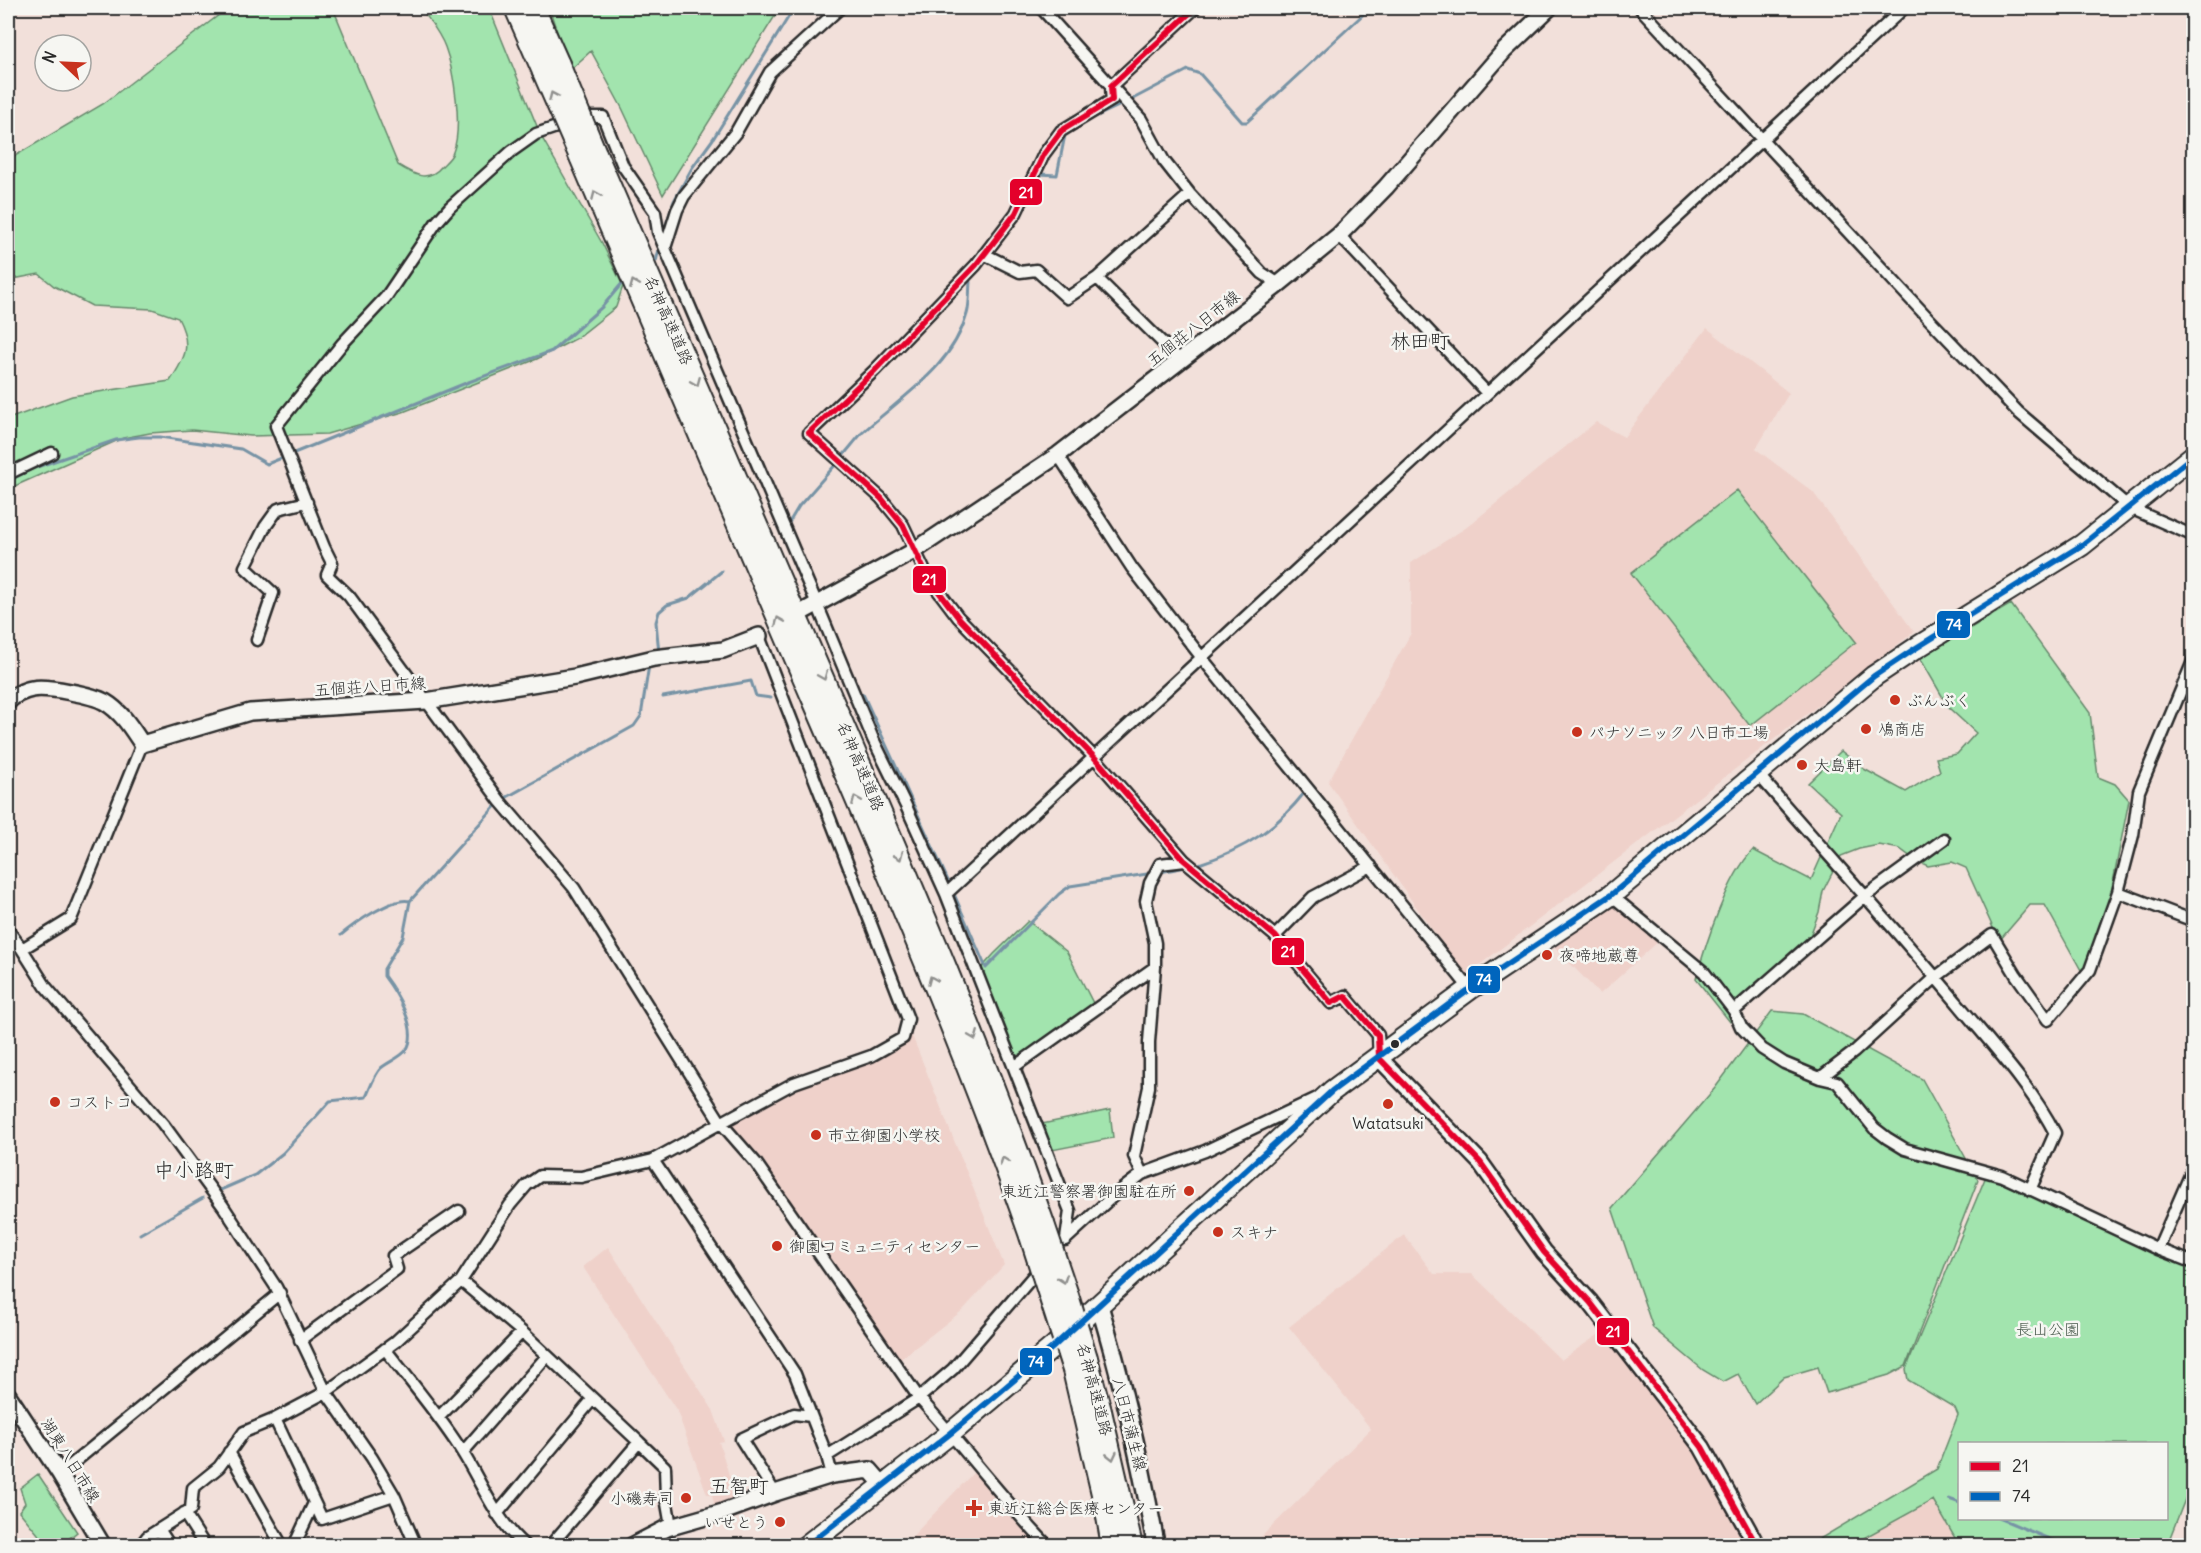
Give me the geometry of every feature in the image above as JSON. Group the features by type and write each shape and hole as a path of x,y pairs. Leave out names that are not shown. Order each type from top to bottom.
{"highway":[{"name":"名神高速道路","path":"515,8 551,68"},
{"name":"名神高速道路","path":"534,8 551,68 664,332 943,1005 1002,1155 1037,1230 1080,1364 1101,1412 1132,1545"},
{"path":"806,1545 951,1433 1052,1348 1332,1091 1470,989 1611,895 1874,676 2082,545 2193,455"},
{"name":"名神高速道路","path":"1080,1364 1112,1545"}],"main road":[{"name":"五個荘八日市線","path":"811,607 914,551 1058,455 1279,284 1339,234 1386,187 1504,51 1549,8"},
{"name":"五個荘八日市線","path":"142,744 250,712 426,701 574,677 650,659 723,650 759,636"},
{"path":"8,702 10,698 32,689 67,691 104,701 122,716 142,744"},
{"path":"1379,1058 1480,1162 1544,1252 1590,1302 1702,1447 1756,1545"},
{"name":"八日市蒲生線","path":"1099,1304 1111,1343 1144,1482 1156,1545"},
{"name":"湖東八日市線","path":"8,1395 103,1545"},
{"path":"632,1545 671,1526 723,1512 832,1475 870,1470 883,1485"}],"street":[{"path":"664,246 684,196 736,132 770,72 840,8"},
{"path":"1041,8 1141,119 1164,161 1190,194 1262,273 1279,284"},
{"path":"1111,86 1195,8"},
{"path":"1640,8 2018,412 2130,508 2193,537"},
{"path":"946,894 1095,758 1486,392 1904,8"},
{"path":"1111,86 1112,100 1061,130 1044,154 1016,213 984,254 875,370 809,433 881,498 903,525 927,576 958,617 1095,758 1185,861 1275,936 1331,1004 1345,996 1378,1035 1379,1058"},
{"path":"1048,1545 1023,1521 951,1433 919,1398 756,1163 721,1123 574,888 500,801 349,596 327,575 332,563 276,426 342,344 386,297 450,207 512,151 536,134 586,117 603,117 623,166 655,212 658,232 811,607 946,894 1070,1211 1066,1239"},
{"path":"984,254 1020,272 1036,270 1067,298 1097,278 1190,194"},
{"path":"1339,234 1486,392"},
{"path":"1097,278 1180,360"},
{"path":"8,474 52,453"},
{"path":"1058,455 1132,567 1202,658 1470,989"},
{"path":"257,640 273,594 245,567 265,527 278,509 307,502"},
{"path":"140,1545 159,1529 191,1509 193,1488 219,1467 244,1432 275,1419 326,1392 385,1349 461,1281 510,1205 526,1185 540,1176 581,1177 653,1160 794,1083 871,1056 903,1038 908,1019 759,636"},
{"path":"1820,1078 1854,1052 1936,978 1992,935 2016,975 2048,1020 2090,970 2118,892 2133,835 2139,791 2193,659"},
{"path":"22,949 71,919 142,744"},
{"path":"1757,773 1936,978 2004,1060 2047,1117 2055,1133 2030,1190"},
{"path":"1734,1011 1864,897 1944,839"},
{"path":"1142,1174 1134,1156 1149,1088 1149,1042 1155,967 1155,943 1146,901 1150,883 1160,864 1185,861"},
{"path":"1275,936 1313,897 1371,866"},
{"path":"2118,892 2193,921"},
{"path":"1611,895 1704,972 1734,1011 1742,1027 1762,1049 1784,1063 1820,1078 1837,1082 1874,1128 1905,1149 2002,1176 2193,1263"},
{"path":"8,930 46,987 163,1124 223,1206 279,1293 326,1392 372,1458 394,1495 416,1545"},
{"path":"1014,1067 1155,967"},
{"path":"827,1456 919,1398 953,1369 1066,1239 1112,1197 1142,1174 1205,1151 1332,1091"},
{"path":"653,1160 795,1374 827,1456 832,1475"},
{"path":"2158,1249 2193,1166"},
{"path":"300,1340 397,1269 393,1256 459,1211"},
{"path":"461,1281 522,1332 665,1467 666,1498 671,1526"},
{"path":"60,1474 279,1293"},
{"path":"439,1417 522,1332"},
{"path":"385,1349 439,1417 463,1452 510,1533 525,1545"},
{"path":"463,1452 547,1356"},
{"path":"497,1514 592,1400"},
{"path":"775,1493 741,1439 794,1414 811,1416"},
{"path":"275,1419 322,1519 394,1495"},
{"path":"549,1545 639,1442"},
{"path":"230,1452 282,1545"},
{"path":"294,1545 314,1503"},
{"path":"184,1513 205,1545"},
{"path":"159,1529 170,1545"}],"shaded area":[{"path":"1707,328 1789,393 1756,449 1813,492 1914,632 1465,976 1328,782 1411,633 1411,563 1467,527 1596,422 1624,437"},
{"path":"1613,901 1660,940 1600,994 1550,943"},
{"path":"911,1033 1004,1265 963,1310 898,1361 730,1124 792,1089 903,1041"},
{"path":"1404,1235 1434,1274 1472,1274 1561,1360 1601,1333 1688,1438 1747,1545 1252,1546 1371,1429 1289,1327"},
{"path":"608,1247 713,1410 724,1441 719,1442 737,1502 715,1509 712,1494 707,1494 677,1411 583,1267"},
{"name":"東近江総合医療センター","path":"975,1471 1041,1546 903,1546"},
{"path":"1933,1499 1959,1545 1851,1546"}],"green space":[{"path":"228,8 333,8 398,165 415,174 426,176 437,171 452,154 456,141 457,114 454,84 445,47 421,8 489,8 541,136 602,243 623,286 616,307 577,338 537,359 403,412 327,434 251,436 192,430 150,433 123,438 8,489 8,419 72,396 170,381 183,358 186,343 178,318 152,309 92,306 54,286 39,274 8,280 8,160 103,104"},
{"path":"549,8 780,8 663,195 622,108 591,51 570,70"},
{"path":"1737,490 1856,642 1750,726 1631,573"},
{"path":"2011,604 2090,713 2098,777 2115,784 2129,800 2104,929 2082,972 2045,905 2030,905 1999,941 1966,868 1952,862 1928,866 1900,849 1879,845 1841,856 1823,891 1819,912 1801,960 1730,1022 1696,979 1718,911 1743,862 1753,850 1811,880 1841,813 1808,783 1841,751 1864,769 1906,792 1940,771 1936,758 1957,754 1976,733 1949,708 1920,658"},
{"path":"1028,921 1067,952 1095,1007 1014,1067 977,973"},
{"path":"1772,1011 1803,1014 1922,1079 1978,1180 1906,1366 1889,1375 1827,1393 1818,1367 1784,1377 1755,1404 1738,1374 1723,1382 1703,1370 1653,1328 1612,1208 1715,1088"},
{"path":"1110,1110 1113,1138 1047,1151 1037,1125"},
{"name":"長山公園","path":"1986,1176 2193,1269 2193,1479 2167,1545 1959,1545 1933,1500 1851,1545 1808,1546 1937,1469 1958,1415 1955,1408 1908,1380 1906,1369"},
{"path":"38,1474 77,1532 61,1545 47,1545 19,1511 25,1503 20,1488"}],"waterway":[{"path":"663,233 674,201 692,168 713,139 794,8"},
{"path":"1129,101 1188,70 1200,74 1242,122 1247,122 1370,8"},
{"path":"1091,119 1123,104"},
{"path":"1039,174 1057,175 1065,135 1068,133"},
{"path":"1012,227 1031,196 1037,180"},
{"path":"652,263 656,261 660,246"},
{"path":"8,481 34,468 116,440 139,437 160,437 241,449 267,464 466,383 552,351 602,307 624,281"},
{"path":"841,458 862,433 923,381 949,351 967,314 970,282"},
{"path":"787,526 799,506 837,463"},
{"path":"659,653 656,622 659,612 667,605 689,598 722,571"},
{"path":"218,1191 255,1175 283,1153 330,1101 366,1097 381,1068 405,1052 410,1040 408,1021 400,1001 384,976 384,969 403,937 410,901 500,801 634,726 641,716 649,665"},
{"path":"663,697 751,681 756,696 771,698"},
{"path":"863,694 950,885"},
{"path":"1199,864 1231,852 1258,837 1282,817 1305,792"},
{"path":"1160,872 1186,867"},
{"path":"954,894 986,968 1059,894 1070,886 1147,874"},
{"path":"341,935 384,907 410,901"},
{"path":"140,1234 203,1198"},
{"path":"1949,1499 1958,1502"},
{"path":"2004,1520 2066,1546"}],"transit line":[{"name":"21","path":"1195,8 1111,86 1112,100 1061,131 1044,154 1016,213 976,265 875,370 809,433 881,498 903,525 927,576 958,617 1095,758 1184,860 1275,936 1331,1003 1345,996 1378,1035 1379,1058 1480,1162 1544,1252 1590,1302 1702,1447 1757,1546"},
{"name":"74","path":"806,1546 951,1433 1052,1348 1332,1091 1470,989 1611,895 1874,676 2082,545 2194,455"}],"place":[{"name":"ぶんぶく","path":"1895,700"},
{"name":"鳰商店","path":"1866,729"},
{"name":"パナソニック 八日市工場","path":"1577,732"},
{"name":"大島軒","path":"1802,765"},
{"name":"夜啼地蔵尊","path":"1547,955"},
{"name":"コストコ","path":"55,1102"},
{"name":"Watatsuki","path":"1388,1104"},
{"name":"市立御園小学校","path":"816,1135"},
{"name":"東近江警察署御園駐在所","path":"1189,1191"},
{"name":"スキナ","path":"1218,1232"},
{"name":"御園コミュニティセンター","path":"777,1246"},
{"name":"小磯寿司","path":"686,1498"},
{"name":"東近江総合医療センター","path":"974,1508"},
{"name":"いせとう","path":"780,1522"}],"district":[{"name":"林田町","path":"1420,341"},
{"name":"中小路町","path":"194,1170"},
{"name":"五智町","path":"739,1486"}]}
